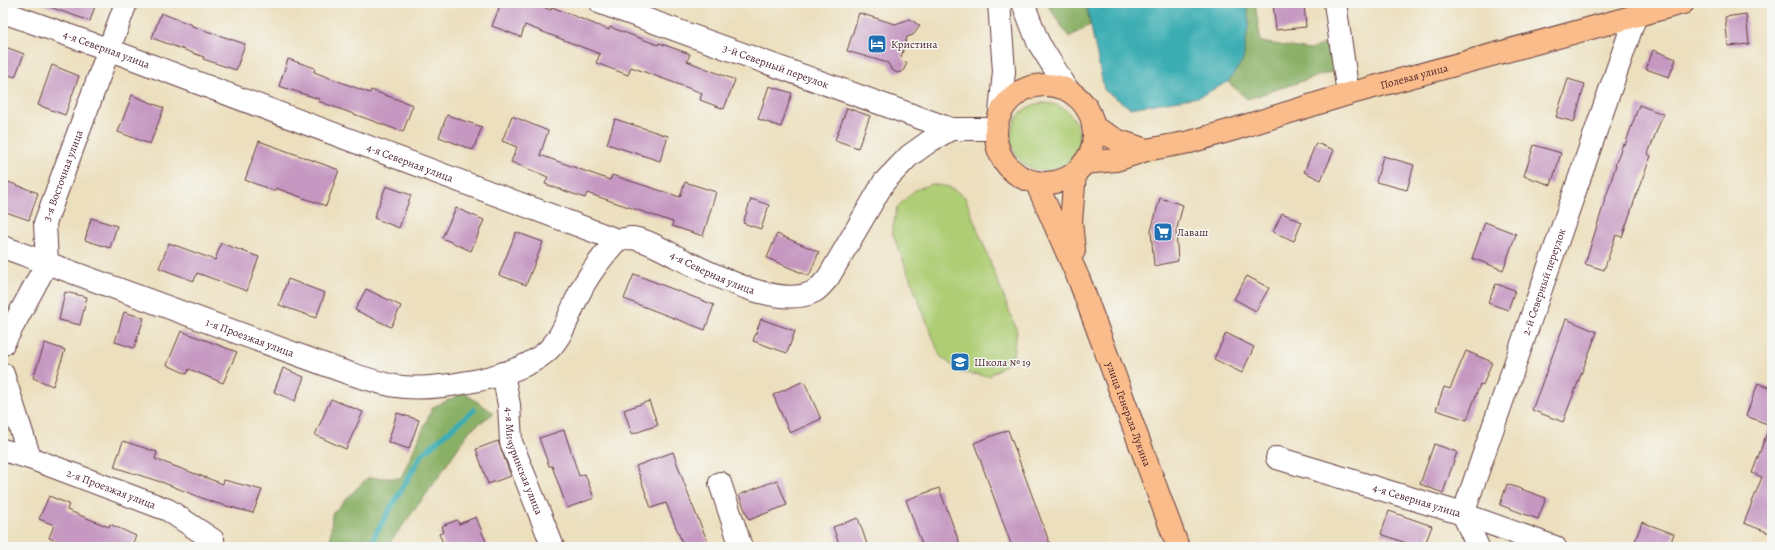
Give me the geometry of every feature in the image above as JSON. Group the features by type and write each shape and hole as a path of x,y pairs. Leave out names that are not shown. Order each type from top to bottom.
{"main road":[{"name":"Полевая улица","path":"1079,168 1116,160 1146,150 1190,142 1235,130 1348,94 1683,3"},
{"path":"1037,85 1052,85 1068,90 1085,106 1093,127 1092,146 1079,168 1056,182 1046,183 1036,182 1014,172 999,153 998,121 1009,100 1022,90 1037,85"},
{"name":"Полевая улица","path":"1093,127 1119,141 1146,150"},
{"name":"улица Генерала Лукина","path":"1079,168 1071,233 1080,282"},
{"name":"улица Генерала Лукина","path":"1036,182 1080,282 1178,547"}],"street":[{"name":"3-я Восточная улица","path":"47,263 44,223 110,50 126,3"},
{"name":"3-й Северный переулок","path":"601,3 951,129"},
{"path":"951,129 998,121 1004,71 999,3"},
{"path":"1023,3 1038,42 1068,90"},
{"path":"1335,3 1348,94"},
{"name":"4-я Северная улица","path":"3,12 110,50 617,240 632,238 655,246 710,273 755,290 791,297 816,291 828,278 884,182 909,156 930,140 951,129"},
{"name":"2-й Северный переулок","path":"1463,514 1636,15"},
{"name":"1-я Проезжая улица","path":"3,247 345,372 395,386 424,388 481,380 522,367 546,352 560,334 580,291 594,268 617,240"},
{"path":"30,458 3,373 4,343 47,263"},
{"name":"4-я Мичуринская улица","path":"503,373 509,405 511,442 553,547"},
{"name":"2-я Проезжая улица","path":"3,450 30,458 168,510 213,544"},
{"name":"4-я Северная улица","path":"1277,458 1463,514 1555,547"},
{"path":"720,483 741,547"},
{"path":"1463,514 1478,547"}],"green space":[{"path":"1069,3 1086,3 1090,25 1069,37 1048,6"},
{"path":"1246,3 1255,3 1261,42 1310,50 1330,41 1334,71 1247,99 1228,82 1243,60 1249,22"},
{"path":"1045,103 1058,106 1069,113 1076,124 1079,137 1076,150 1069,161 1058,168 1045,171 1032,168 1021,161 1014,150 1011,137 1014,124 1021,113 1032,106"},
{"path":"931,184 949,187 965,197 1017,331 1012,360 989,376 962,373 940,356 892,232 897,207 915,190"},
{"path":"464,393 494,413 470,430 433,485 391,541 390,547 330,547 332,514 367,478 401,478 433,407"}],"water":[{"path":"1086,3 1246,3 1249,22 1243,60 1228,82 1199,97 1130,108 1104,90"}],"building":[{"path":"45,3 96,3 90,21 44,5"},
{"path":"501,3 533,3 551,10 552,7 609,30 610,27 658,45 659,43 690,54 687,61 735,80 724,109 700,100 702,93 631,67 628,75 596,63 600,54 525,25 521,37 492,26"},
{"path":"1273,3 1304,3 1306,27 1276,30"},
{"path":"161,13 192,26 245,44 236,70 203,59 204,57 152,38"},
{"name":"Кристина","path":"859,13 895,24 910,19 920,26 913,35 907,37 901,57 907,63 903,71 897,73 891,69 888,63 847,51"},
{"path":"1746,14 1749,44 1728,46 1725,17"},
{"path":"3,46 24,54 15,77 3,73"},
{"path":"1653,50 1676,59 1669,77 1646,69"},
{"path":"288,59 315,68 314,72 370,93 371,90 413,105 403,132 318,101 319,99 279,86"},
{"path":"52,65 79,76 65,115 38,105"},
{"path":"1568,79 1585,84 1574,122 1556,117"},
{"path":"769,86 792,93 781,127 758,119"},
{"path":"132,95 164,108 150,144 118,132"},
{"path":"1639,105 1663,114 1648,154 1651,156 1622,237 1616,235 1604,270 1585,264 1615,165 1623,144 1625,145"},
{"path":"847,108 870,116 858,148 835,140"},
{"path":"447,115 482,127 473,150 439,137"},
{"path":"512,116 548,131 540,155 610,180 612,175 680,197 685,182 716,192 703,236 672,226 673,222 587,193 585,198 545,184 548,177 511,162 517,147 502,141"},
{"path":"615,119 668,136 660,161 607,144"},
{"path":"259,141 339,170 326,206 276,188 275,191 245,180"},
{"path":"1316,143 1334,150 1321,180 1304,172"},
{"path":"1534,145 1561,153 1551,185 1524,176"},
{"path":"1383,156 1414,165 1407,190 1376,182"},
{"path":"3,180 38,193 29,220 3,211"},
{"path":"386,186 411,195 399,228 374,218"},
{"name":"Лаваш","path":"1160,198 1183,205 1176,232 1178,261 1154,266 1151,231"},
{"path":"751,199 769,205 761,229 743,223"},
{"path":"456,208 484,220 471,251 442,238"},
{"path":"1282,213 1302,222 1294,241 1273,232"},
{"path":"91,218 117,226 110,248 85,240"},
{"path":"1485,222 1516,234 1503,270 1472,258"},
{"path":"516,232 543,242 526,285 499,275"},
{"path":"777,234 819,252 809,276 767,258"},
{"path":"169,243 215,260 221,243 259,257 247,291 197,273 194,281 159,268"},
{"path":"634,274 714,305 705,330 624,299"},
{"path":"1247,276 1269,288 1256,311 1234,299"},
{"path":"288,279 325,293 316,318 279,305"},
{"path":"1496,284 1515,290 1508,310 1488,303"},
{"path":"366,289 401,306 391,327 355,310"},
{"path":"65,292 87,297 80,325 59,320"},
{"path":"124,312 144,318 134,348 115,342"},
{"path":"761,319 795,331 787,353 753,341"},
{"path":"1566,319 1597,332 1563,422 1532,410"},
{"path":"181,331 237,352 223,383 189,369 187,374 167,365"},
{"path":"1226,333 1254,347 1242,373 1214,359"},
{"path":"45,343 65,350 53,386 33,378"},
{"path":"1466,351 1492,362 1483,385 1480,384 1467,420 1436,410 1444,387 1450,389"},
{"path":"283,368 304,377 295,401 274,392"},
{"path":"804,381 821,419 790,433 773,395"},
{"path":"1758,383 1772,389 1772,534 1744,523 1762,477 1752,473 1770,425 1746,416"},
{"path":"331,399 363,412 346,449 315,435"},
{"path":"649,401 658,425 632,434 624,410"},
{"path":"397,413 419,420 409,449 388,442"},
{"path":"564,430 579,476 585,474 594,498 567,508 552,466 549,466 539,438"},
{"path":"1008,430 1051,547 1012,547 974,443"},
{"path":"123,441 157,452 155,459 223,484 224,480 262,490 253,513 212,502 164,483 114,467"},
{"path":"498,441 511,476 488,484 476,449"},
{"path":"1434,444 1457,452 1443,493 1420,484"},
{"path":"673,452 691,502 710,547 684,547 666,503 651,508 636,466"},
{"path":"777,480 787,505 749,520 739,495"},
{"path":"1507,484 1546,498 1538,519 1500,505"},
{"path":"939,488 961,547 923,547 906,500"},
{"path":"49,496 69,504 67,510 109,527 110,524 136,536 131,547 69,547 49,538 54,525 39,519"},
{"path":"1389,511 1432,526 1424,547 1417,547 1381,534"},
{"path":"476,517 488,547 445,547 439,534 444,532 442,526 457,520 459,524"},
{"path":"858,518 868,547 840,547 833,527"},
{"path":"1642,522 1674,534 1669,547 1633,547"}],"waterway":[{"path":"371,547 375,535 422,454 474,410"}],"place":[{"name":"Кристина","path":"877,44"},
{"name":"Лаваш","path":"1163,232"},
{"name":"Школа № 19","path":"960,362"}]}
